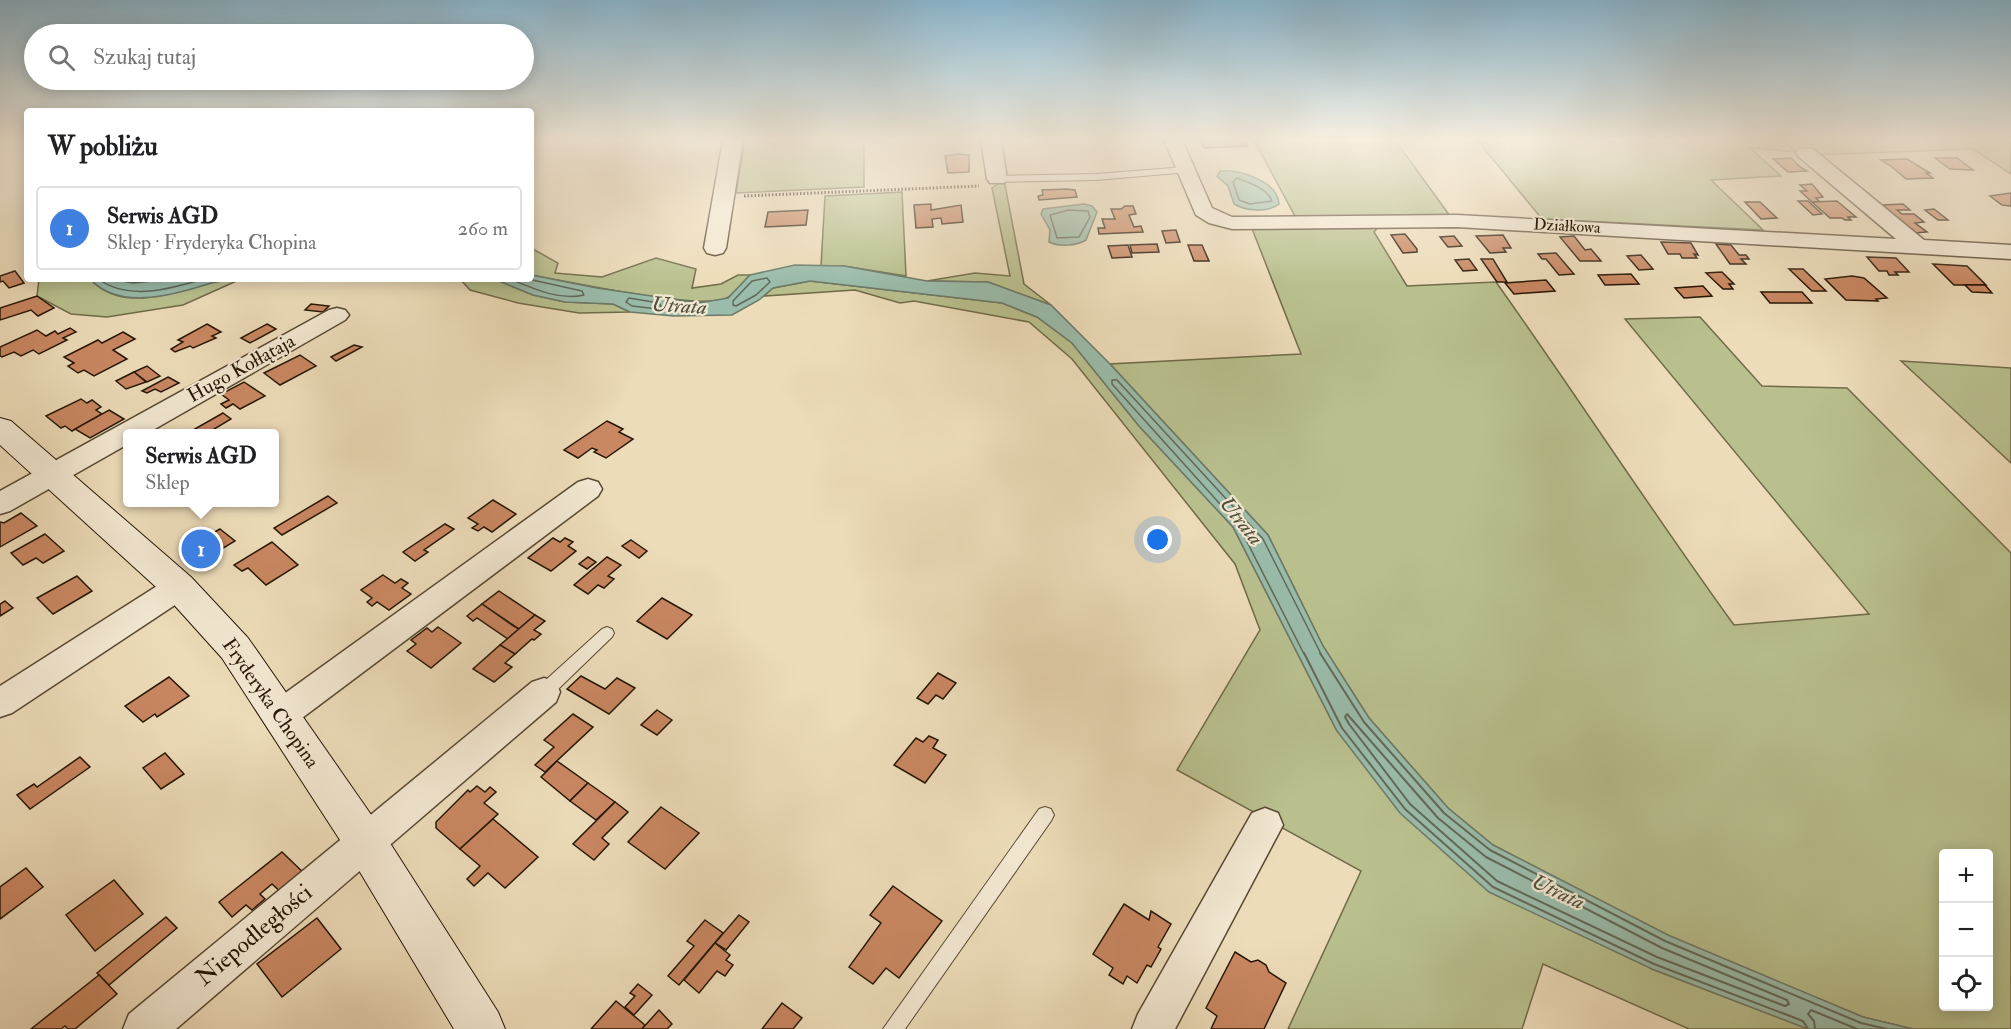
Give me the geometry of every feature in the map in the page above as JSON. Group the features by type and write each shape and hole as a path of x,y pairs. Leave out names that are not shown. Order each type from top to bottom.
{"main road":[{"name":"Fryderyka Chopina","path":"0,428 179,587 235,648 282,714 366,843 481,1029"}],"street":[{"path":"715,248 725,188"},
{"name":"Działkowa","path":"1193,188 1203,211 1216,219 1232,223 1457,221 2011,252"},
{"path":"1848,188 1918,246"},
{"name":"Hugo Kołłątaja","path":"133,429 337,315"},
{"name":"Hugo Kołłątaja","path":"0,504 123,435"},
{"path":"282,714 588,489"},
{"path":"0,703 179,587"},
{"name":"Niepodległości","path":"144,1029 544,692"},
{"path":"1153,1029 1265,825"}],"lane":[{"path":"544,692 607,633"},
{"path":"893,1029 1045,815"}],"path":[{"path":"724,196 931,188"}],"green space":[{"path":"737,188 842,188 736,193"},
{"path":"992,188 1006,188 1024,284 1051,305 988,282 927,281 975,273 1010,276"},
{"path":"1280,188 1430,188 1450,216 1296,218"},
{"path":"1517,188 1719,188 1763,230 1542,219"},
{"path":"902,192 906,276 844,266 821,266 825,196"},
{"path":"1251,226 1379,226 1374,232 1407,286 1496,282 1734,625 1869,614 1625,319 1700,317 1762,386 1847,388 2011,553 2011,1029 1913,1029 1863,1017 1668,936 1493,845 1448,808 1369,718 1323,646 1268,535 1110,364 1301,354"},
{"path":"534,250 558,263 555,273 602,277 656,258 696,269 692,288 721,284 738,275 750,275 727,298 713,301 663,298 534,276"},
{"path":"810,281 1002,303 1037,317 1072,343 1139,426 1233,527 1337,731 1652,969 1808,1029 1689,1029 1543,964 1522,1029 1288,1029 1361,871 1177,770 1260,630 1235,564 1072,359 1029,322 914,301 900,303 855,290 764,296 773,288"},
{"path":"39,282 94,282 106,291 124,297 143,298 218,282 234,282 183,305 107,317 71,314 37,296"},
{"path":"463,282 501,282 533,295 565,302 613,304 630,312 579,313 518,303 470,290"},
{"path":"1901,361 2011,368 2011,463"}],"water":[{"path":"1229,188 1271,188 1277,196 1279,204 1269,209 1257,210 1234,204"},
{"path":"1084,204 1092,206 1097,212 1086,240 1068,245 1049,242 1050,230 1041,214 1043,209"},
{"name":"Utrata","path":"795,265 844,266 927,281 988,282 1051,305 1110,364 1268,535 1323,646 1369,718 1448,808 1493,845 1668,935 1863,1017 1913,1029 1808,1029 1652,969 1489,892 1400,813 1337,731 1233,527 1139,426 1072,343 1037,317 1002,303 810,281 773,288 759,300 732,315 674,316 630,312 613,304 565,302 533,295 501,282 534,282 534,276 597,288 699,303 728,298 750,275"},
{"path":"94,282 213,282 154,297 119,296 104,290"}],"building":[{"path":"1804,188 1815,188 1823,197 1816,198 1820,202 1812,202 1800,191 1807,191"},
{"path":"1042,190 1075,190 1077,197 1039,200 1038,196 1043,195"},
{"path":"2011,193 2011,206 2002,205 1990,196"},
{"path":"1798,201 1808,201 1822,214 1813,215"},
{"path":"1837,201 1856,217 1848,217 1851,220 1830,218 1812,202"},
{"path":"1745,202 1760,202 1777,218 1761,219"},
{"path":"931,204 931,210 961,205 963,222 942,224 941,218 932,219 933,227 916,228 914,205"},
{"path":"1903,204 1910,210 1897,210 1902,214 1914,214 1924,222 1915,223 1927,232 1914,233 1884,211 1890,211 1883,205"},
{"path":"1125,206 1133,206 1136,214 1129,215 1134,227 1141,226 1143,232 1099,234 1098,228 1105,228 1102,219 1115,219 1111,209 1121,209"},
{"path":"1934,209 1948,220 1938,220 1925,210"},
{"path":"808,210 806,225 765,227 768,212"},
{"path":"1176,230 1180,242 1166,243 1162,231"},
{"path":"1405,234 1417,252 1403,253 1391,235"},
{"path":"1503,235 1511,248 1503,248 1506,252 1490,253 1476,236"},
{"path":"1454,236 1462,246 1448,247 1440,237"},
{"path":"1574,236 1585,250 1591,249 1601,261 1580,261 1560,237"},
{"path":"1661,242 1691,243 1698,255 1694,254 1697,258 1682,258 1680,254 1668,254"},
{"path":"1157,244 1159,252 1132,253 1130,245"},
{"path":"1716,244 1731,245 1739,255 1746,255 1749,259 1741,259 1746,264 1730,264"},
{"path":"1128,245 1132,257 1112,258 1108,246"},
{"path":"1188,245 1202,245 1209,261 1194,261"},
{"path":"1556,253 1574,274 1559,275 1546,259 1542,259 1538,254"},
{"path":"1641,255 1653,269 1639,270 1627,256"},
{"path":"1867,257 1896,258 1909,272 1895,272 1898,275 1889,275 1887,271 1879,271"},
{"path":"1469,259 1477,270 1463,271 1455,260"},
{"path":"1481,259 1493,259 1507,282 1497,282"},
{"path":"1933,264 1967,266 1986,285 1954,285"},
{"path":"1789,269 1803,269 1826,291 1812,291"},
{"path":"15,271 24,283 9,288 3,281 0,282 0,276"},
{"path":"1722,272 1734,284 1729,284 1733,289 1723,289 1706,273"},
{"path":"1631,274 1639,284 1605,285 1598,275"},
{"path":"1852,276 1864,278 1887,298 1876,299 1878,301 1846,300 1825,279"},
{"path":"1546,280 1555,291 1514,294 1505,283"},
{"path":"1965,285 1985,285 1992,293 1972,292"},
{"path":"1703,286 1712,296 1684,298 1675,288"},
{"path":"1761,292 1802,292 1812,303 1770,303"},
{"path":"37,296 54,308 38,316 31,310 0,320 0,308"},
{"path":"311,304 329,306 323,312 305,310"},
{"path":"207,324 221,332 212,336 216,338 193,348 190,346 175,352 171,349 183,342 178,340"},
{"path":"267,324 276,329 250,343 241,338"},
{"path":"70,328 76,332 63,338 67,340 39,354 33,350 21,356 14,352 0,356 0,347 37,330 46,336 55,331 58,334"},
{"path":"123,332 135,339 113,350 127,359 94,376 84,370 78,373 68,366 74,363 64,357 98,340 102,343"},
{"path":"354,345 362,347 336,361 331,357"},
{"path":"300,355 316,366 280,385 264,373"},
{"path":"147,366 160,376 147,382 134,372"},
{"path":"134,372 146,382 126,389 116,381"},
{"path":"168,377 179,383 161,392 155,389 147,393 142,391"},
{"path":"244,382 265,396 240,409 233,404 226,408 221,404 229,400 221,394"},
{"path":"81,399 87,403 92,400 101,407 96,410 102,414 72,431 65,426 61,428 46,416"},
{"path":"109,410 124,419 90,438 75,429"},
{"path":"223,413 231,419 214,429 195,429"},
{"path":"607,421 623,429 619,432 633,439 606,458 594,452 597,450 592,448 578,458 564,450"},
{"path":"328,496 337,503 282,535 274,528"},
{"path":"493,500 516,514 492,532 484,527 478,531 472,528 478,524 468,518"},
{"path":"21,513 37,526 0,547 0,522 4,523"},
{"path":"445,524 454,529 424,550 428,552 415,561 403,552"},
{"path":"220,529 235,541 205,559 190,546"},
{"path":"45,534 64,551 43,563 36,558 23,565 11,553"},
{"path":"553,538 560,542 565,538 573,542 568,546 576,551 551,571 528,558"},
{"path":"631,540 647,551 639,558 622,546"},
{"path":"272,542 298,565 266,585 248,568 242,571 234,565"},
{"path":"588,557 596,562 587,569 579,564"},
{"path":"607,557 621,565 608,576 614,579 604,588 598,585 588,594 574,585"},
{"path":"383,575 395,583 401,579 408,583 402,588 411,594 389,610 377,602 372,606 367,602 372,598 361,590"},
{"path":"77,576 92,591 53,614 37,598"},
{"path":"499,591 535,615 519,629 482,604"},
{"path":"662,598 692,615 667,639 637,621"},
{"path":"5,601 13,608 0,616 0,604"},
{"path":"482,604 519,629 508,639 477,618 473,621 467,616"},
{"path":"535,615 545,621 534,630 541,634 534,640 532,639 515,654 500,645"},
{"path":"438,627 461,643 431,668 407,651 416,644 411,640 427,628 432,632"},
{"path":"500,645 515,654 505,663 512,667 494,682 473,669"},
{"path":"938,673 956,683 943,699 936,695 928,704 917,698"},
{"path":"581,676 605,689 617,678 635,688 609,714 567,689"},
{"path":"169,677 189,696 157,717 155,714 143,722 125,706"},
{"path":"657,710 672,720 657,735 641,725"},
{"path":"573,714 593,727 545,772 535,765 554,747 544,740"},
{"path":"929,736 938,740 933,748 946,755 925,783 894,765 916,738 923,742"},
{"path":"165,753 184,774 161,789 143,768"},
{"path":"80,757 90,767 30,809 17,795 34,784 37,787"},
{"path":"557,761 588,783 570,801 541,777"},
{"path":"588,783 615,802 596,820 570,801"},
{"path":"477,786 485,792 490,787 496,792 484,803 498,814 460,849 436,828 436,822 468,790 470,792"},
{"path":"615,802 628,812 602,838 609,844 594,860 573,844"},
{"path":"661,807 699,833 665,869 628,842"},
{"path":"493,819 538,857 505,888 488,873 474,886 467,879 480,866 460,849"},
{"path":"282,852 310,879 287,898 272,884 260,894 265,899 252,910 246,905 232,917 219,902"},
{"path":"26,868 43,887 0,919 0,887"},
{"path":"114,880 143,914 95,951 66,915"},
{"path":"893,886 942,921 899,978 886,968 873,984 849,967 881,923 870,915"},
{"path":"1124,904 1149,920 1151,911 1171,924 1158,947 1161,949 1151,967 1147,965 1137,983 1127,976 1123,984 1109,975 1113,968 1093,954"},
{"path":"739,915 749,922 726,950 715,943"},
{"path":"166,917 177,928 109,985 97,973"},
{"path":"317,918 341,949 282,997 257,964"},
{"path":"705,920 723,933 679,985 668,976 694,946 687,941"},
{"path":"715,943 730,955 726,960 733,965 725,976 717,971 699,993 684,980"},
{"path":"1235,952 1251,962 1258,960 1266,965 1269,972 1286,983 1264,1029 1211,1029 1217,1016 1206,1008"},
{"path":"99,975 117,994 75,1029 68,1029 65,1026 61,1029 31,1029"},
{"path":"638,984 652,995 634,1015 625,1007 635,996 630,993"},
{"path":"616,1001 645,1025 642,1029 591,1029"},
{"path":"782,1003 802,1018 793,1029 762,1029"},
{"path":"659,1010 672,1024 667,1029 642,1029"}],"place":[{"name":"Serwis AGD","path":"201,549"}]}
